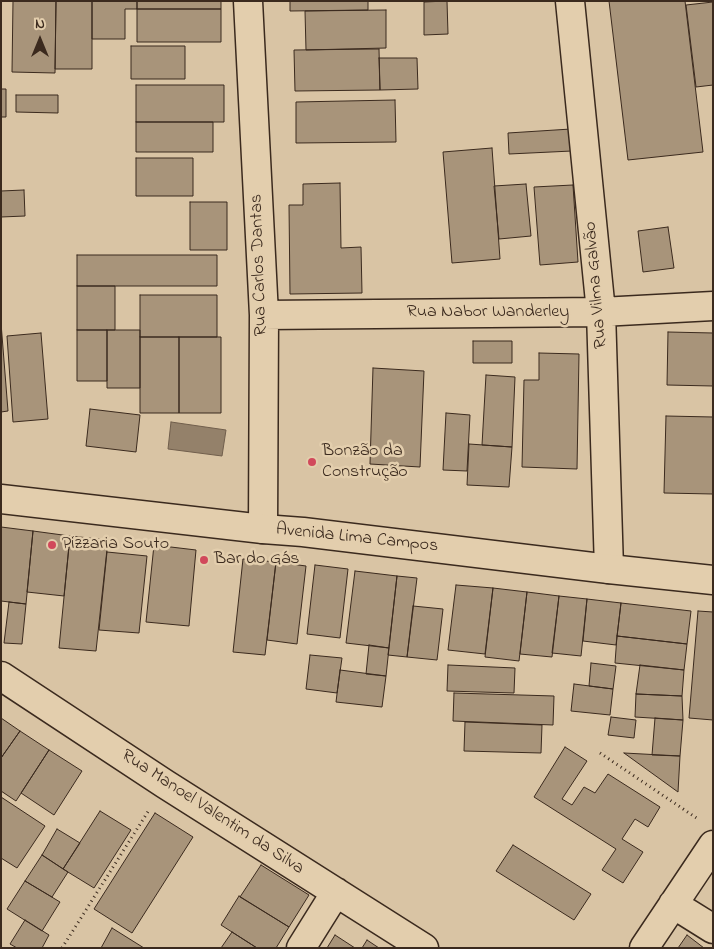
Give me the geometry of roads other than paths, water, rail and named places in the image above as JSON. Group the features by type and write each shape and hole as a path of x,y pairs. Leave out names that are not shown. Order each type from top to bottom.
{"street":[{"name":"Rua Carlos Dantas","path":"248,1 264,315 262,529"},
{"name":"Rua Vilma Galvão","path":"570,1 601,312 609,569"},
{"name":"Rua Nabor Wanderley","path":"264,315 601,312 713,306"},
{"name":"Avenida Lima Campos","path":"1,499 713,580"},
{"name":"Rua Manoel Valentim da Silva","path":"1,676 165,784 424,948"},
{"path":"644,948 673,904 709,834"},
{"path":"301,948 336,892"},
{"path":"673,904 713,929"}],"place":[{"name":"Bonzão da Construção","path":"312,462"},
{"name":"Pizzaria Souto","path":"52,545"},
{"name":"Bar do Gás","path":"204,560"}]}
